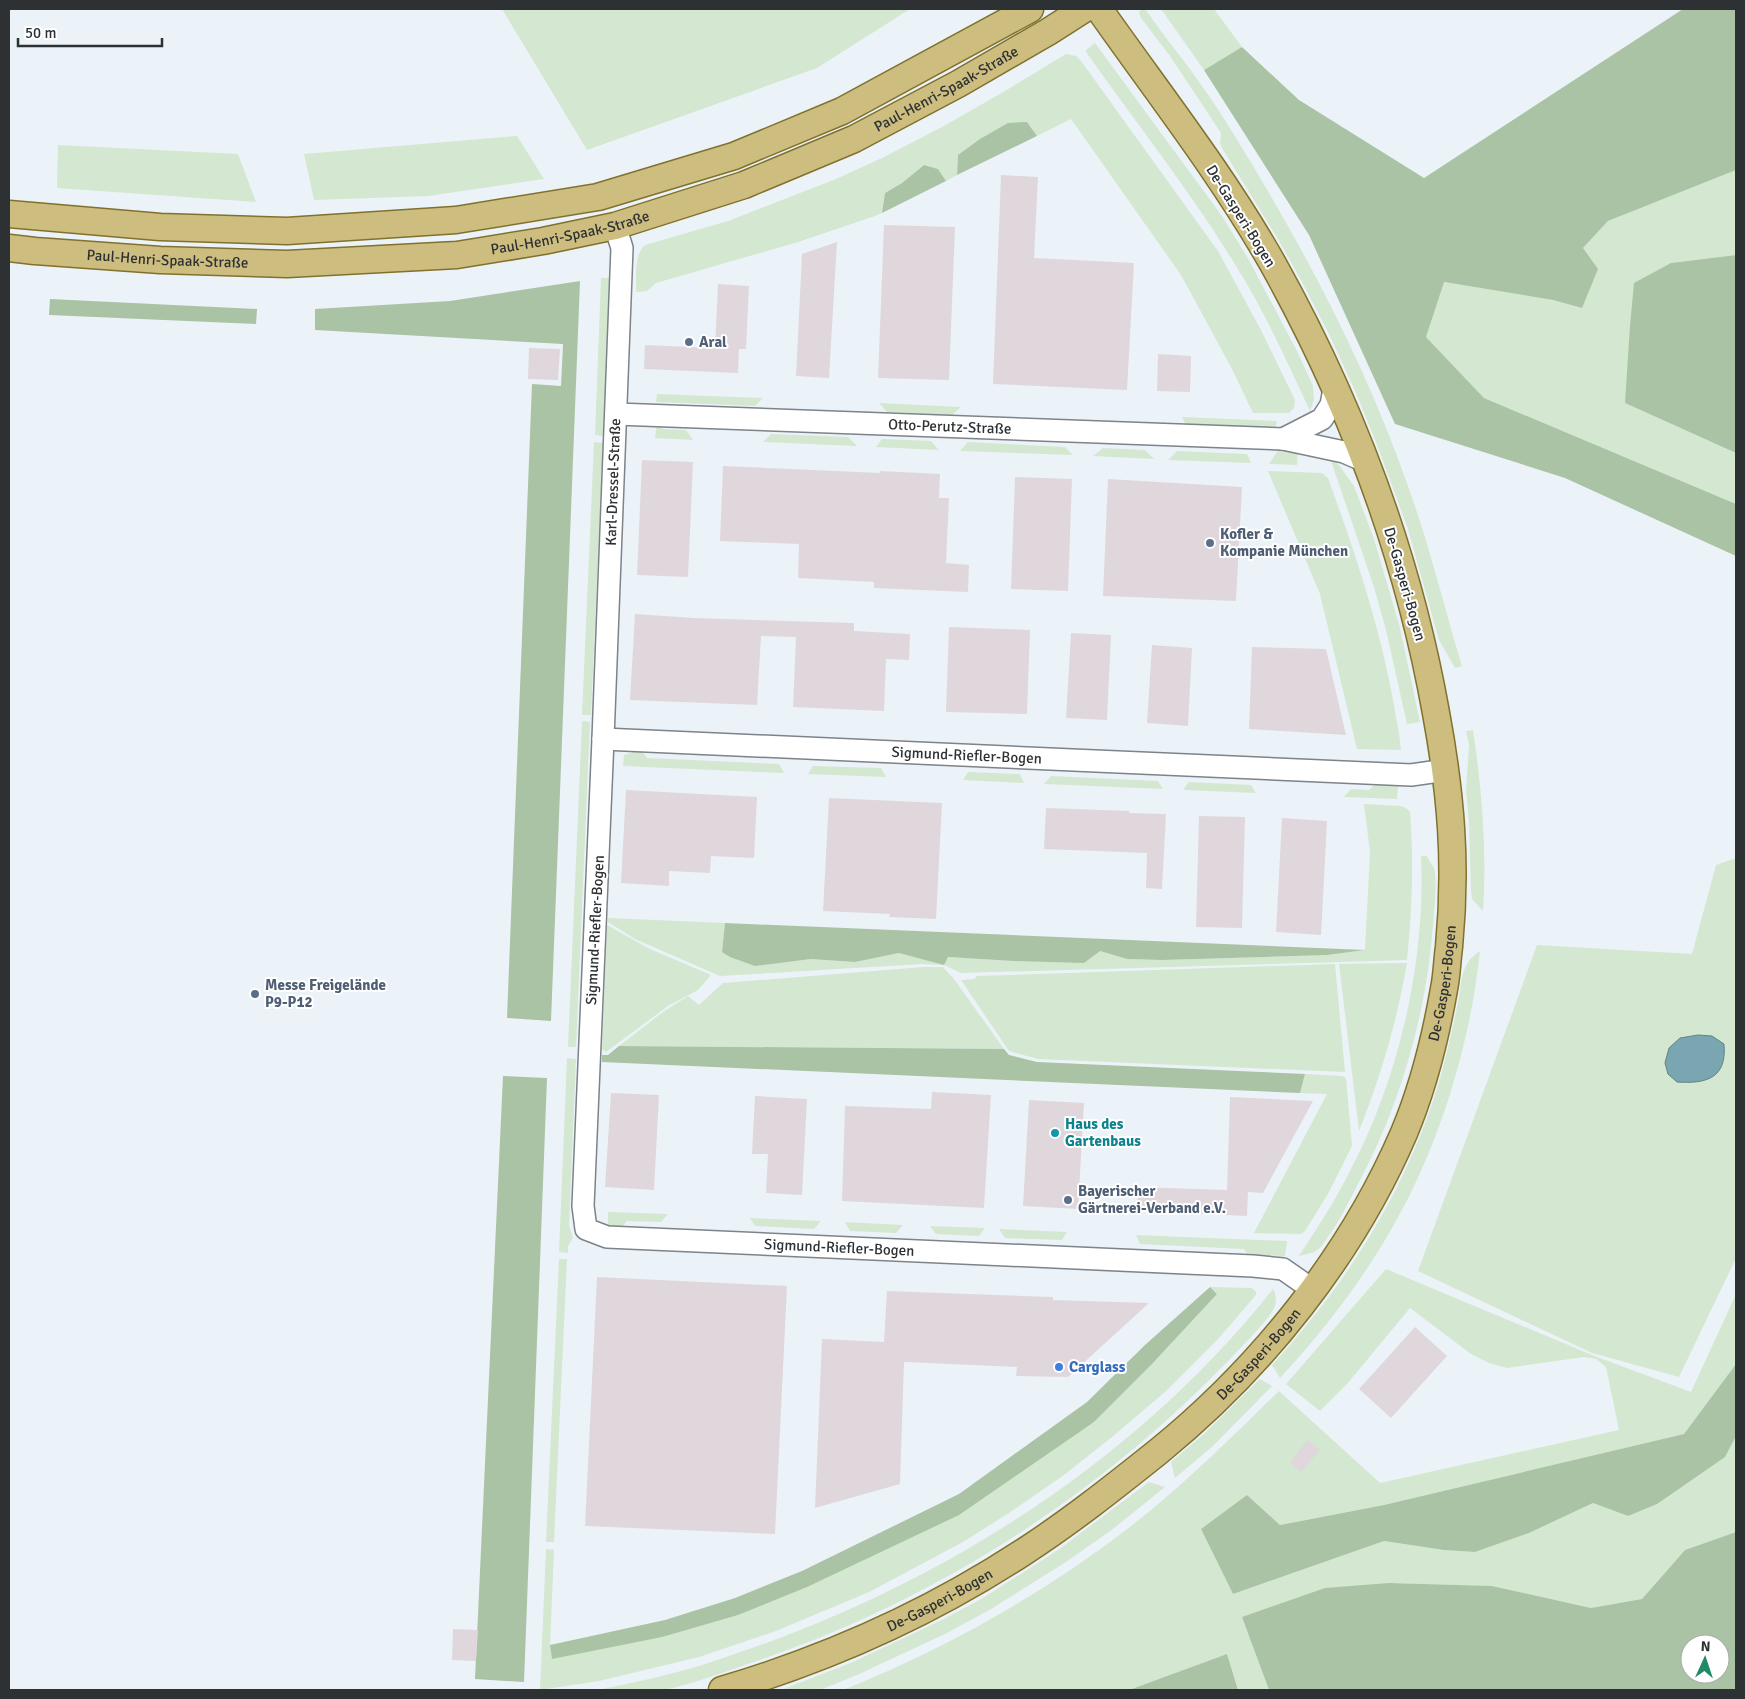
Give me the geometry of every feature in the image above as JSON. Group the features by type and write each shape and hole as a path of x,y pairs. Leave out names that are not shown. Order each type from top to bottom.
{"main road":[{"path":"985,34 1000,9"},
{"name":"Paul-Henri-Spaak-Straße","path":"9,214 160,227 287,231 456,220 598,197 734,156 842,111 1030,9"},
{"name":"Paul-Henri-Spaak-Straße","path":"9,248 160,260 287,264 457,255 544,242 615,226 744,185 854,139 958,84 1084,9"},
{"name":"De-Gasperi-Bogen","path":"722,1690 765,1678 848,1646 946,1599 1022,1553 1104,1495 1183,1431 1252,1362 1313,1290 1345,1244 1369,1202 1405,1130 1434,1034 1445,986 1452,904 1453,851 1446,770 1420,631 1401,566 1365,461 1315,344 1272,263 1241,211 1183,125 1099,9"}],"street":[{"name":"Karl-Dressel-Straße","path":"603,739 622,248 615,226"},
{"name":"Otto-Perutz-Straße","path":"1283,439 1322,419 1331,405 1334,389"},
{"name":"Otto-Perutz-Straße","path":"616,414 1283,439 1344,452 1365,461"},
{"name":"Sigmund-Riefler-Bogen","path":"1313,1290 1283,1269 1253,1266 607,1238 586,1229 583,1206 603,739 1411,775 1446,770"}],"green space":[{"path":"502,9 910,9 817,68 587,150"},
{"path":"1141,9 1146,10 1197,79 1225,121 1281,213 1342,328 1378,408 1417,511 1462,666 1455,668 1439,640 1408,529 1376,442 1329,334 1278,239 1222,148 1220,143 1221,133 1170,56 1141,18 1139,13"},
{"path":"1161,9 1214,9 1242,47 1204,70"},
{"path":"1683,9 1736,9 1736,170 1608,221 1583,248 1598,269 1582,308 1553,300 1444,282 1426,337 1484,398 1736,504 1736,556 1565,478 1395,424 1309,235 1204,70 1242,47 1299,100 1424,178"},
{"path":"1095,43 1222,216 1249,260 1298,353 1313,386 1314,400 1310,411 1266,319 1247,283 1219,238 1086,52"},
{"path":"1066,54 1076,56 1081,61 1218,251 1261,330 1295,400 1294,408 1289,413 1253,413 1232,369 1181,275 1071,119 1037,136 1027,122 958,155 957,175 946,181 938,169 924,165 902,183 885,193 882,213 875,216 798,242 656,283 647,291 636,292 637,261 645,245 728,221 836,179 942,127"},
{"path":"1027,122 1037,136 957,175 958,155 980,139 1008,123"},
{"path":"517,136 544,179 428,196 314,200 304,154"},
{"path":"58,145 238,154 256,202 57,188"},
{"path":"924,165 938,169 946,181 882,213 885,193 902,183"},
{"path":"1736,170 1736,255 1671,263 1625,403 1736,453 1736,504 1484,398 1426,337 1443,282 1553,300 1582,308 1583,248 1608,221"},
{"path":"1736,255 1736,453 1625,403 1634,283 1671,263"},
{"path":"601,278 610,278 603,436 595,435"},
{"path":"580,281 551,1021 507,1018 532,384 561,386 563,344 315,330 315,309 450,301"},
{"path":"50,299 257,309 256,324 49,315"},
{"path":"657,394 763,398 755,406 656,402"},
{"path":"879,403 961,407 952,415 887,412"},
{"path":"1182,417 1277,421 1276,427 1263,429 1186,425"},
{"path":"657,421 663,429 686,430 693,440 655,438"},
{"path":"771,434 848,437 857,446 763,442"},
{"path":"882,439 931,441 939,450 876,447"},
{"path":"594,442 603,443 591,715 582,715"},
{"path":"968,442 1065,447 1073,455 960,451"},
{"path":"1103,448 1145,450 1154,459 1093,456"},
{"path":"1279,449 1298,449 1297,465 1269,464"},
{"path":"1177,451 1247,454 1251,463 1168,460"},
{"path":"1330,458 1339,465 1354,486 1374,539 1400,628 1420,722 1407,724 1386,630 1374,587"},
{"path":"1268,471 1322,473 1328,478 1357,562 1382,647 1401,750 1357,749 1320,594"},
{"path":"582,721 590,722 576,1047 568,1047"},
{"path":"1473,730 1483,820 1483,911 1472,899 1471,891 1466,791 1469,745 1466,731"},
{"path":"641,750 647,758 779,764 784,773 623,766 624,755"},
{"path":"813,766 881,768 886,777 808,774"},
{"path":"968,772 1020,774 1024,783 963,780"},
{"path":"1051,776 1158,781 1163,789 1044,784"},
{"path":"1189,782 1251,785 1256,793 1183,790"},
{"path":"1376,783 1398,784 1397,799 1344,797 1351,789 1369,790"},
{"path":"1364,804 1401,806 1410,812 1412,886 1407,960 961,973 944,965 922,964 720,976 635,939 608,922 608,918 725,923 722,952 755,966 811,959 855,962 899,953 944,964 948,957 1013,961 1100,951 1127,959 1162,960 1327,955 1365,950 1370,852"},
{"path":"1421,856 1427,856 1435,871 1435,899 1424,993 1408,1060 1386,1124 1344,1210 1320,1248 1314,1252 1299,1256 1332,1204 1350,1171 1367,1135 1395,1058 1406,1018 1414,977 1419,936"},
{"path":"1736,858 1736,1258 1679,1377 1592,1353 1418,1271 1537,945 1692,954 1716,865"},
{"path":"725,923 1365,950 1327,955 1162,960 1127,959 1100,951 1084,963 948,957 944,965 899,953 855,962 811,959 755,966 722,952"},
{"path":"607,925 650,949 711,975 698,990 668,1006 606,1052 602,1049"},
{"path":"1480,951 1475,990 1458,1068 1446,1107 1416,1183 1377,1253 1355,1286 1319,1333 1280,1378 1272,1365 1300,1333 1351,1266 1394,1193 1412,1155 1441,1075 1453,1026 1461,980 1467,964"},
{"path":"1407,963 1388,1048 1359,1131 1339,964"},
{"path":"1335,964 1345,1072 1038,1059 1009,1051 961,980 974,979 977,976"},
{"path":"943,967 954,979 1004,1049 619,1046 663,1012 688,996 699,1005 723,983"},
{"path":"619,1046 1004,1049 1009,1055 1037,1062 1305,1074 1300,1093 602,1062 602,1055 608,1055"},
{"path":"567,1058 576,1059 569,1225 573,1238 568,1246 568,1253 559,1252"},
{"path":"1305,1074 1342,1076 1346,1078 1352,1146 1329,1192 1305,1231 1301,1234 1254,1233 1327,1094 1300,1093"},
{"path":"503,1076 547,1078 524,1682 475,1679"},
{"path":"608,1212 668,1214 661,1222 627,1221 621,1228 608,1225"},
{"path":"750,1218 821,1221 814,1229 755,1226"},
{"path":"845,1222 903,1225 896,1233 850,1231"},
{"path":"930,1226 985,1228 979,1236 936,1234"},
{"path":"999,1229 1067,1232 1062,1240 1005,1238"},
{"path":"1136,1235 1287,1241 1285,1256 1248,1255 1244,1249 1140,1244"},
{"path":"559,1259 567,1259 554,1542 546,1542"},
{"path":"1386,1269 1592,1355 1691,1392 1736,1294 1736,1364 1684,1434 1384,1505 1280,1525 1247,1495 1201,1529 1233,1594 1384,1541 1444,1550 1475,1552 1529,1533 1593,1503 1628,1516 1725,1457 1736,1436 1736,1532 1685,1550 1642,1599 1591,1608 1492,1586 1389,1583 1242,1617 1269,1690 1238,1690 1227,1654 1129,1690 843,1690 886,1672 973,1629 1016,1605 1098,1551 1186,1480 1279,1391 1380,1483 1619,1430 1606,1367 1596,1359 1584,1357 1507,1368 1489,1363 1471,1354 1410,1308 1347,1384 1320,1411 1286,1384"},
{"path":"1210,1287 1252,1288 1256,1295 1219,1338 1165,1392 1112,1437 1064,1475 963,1542 869,1592 776,1631 699,1657 599,1681 540,1690 546,1549 554,1550 550,1645 552,1659 738,1615 1094,1422 1152,1364 1217,1294"},
{"path":"1210,1287 1217,1294 1152,1364 1094,1422 959,1515 807,1587 738,1615 662,1637 552,1659 550,1645 665,1620 735,1598 802,1571 959,1494 1087,1402 1145,1345"},
{"path":"1273,1289 1276,1298 1274,1309 1257,1331 1178,1410 1069,1499 1010,1539 950,1575 887,1608 823,1636 699,1681 656,1691 597,1690 685,1670 794,1633 872,1599 948,1560 1021,1516 1091,1467 1156,1413 1217,1353"},
{"path":"1736,1364 1736,1436 1725,1457 1657,1504 1628,1516 1593,1503 1529,1533 1475,1552 1444,1550 1384,1541 1233,1594 1201,1529 1247,1495 1280,1525 1384,1505 1684,1434"},
{"path":"1260,1379 1272,1386 1213,1446 1175,1478 1171,1462 1204,1434"},
{"path":"1149,1482 1165,1487 1113,1529 1066,1562 991,1609 947,1633 820,1690 781,1690 853,1662 942,1620 983,1598 1058,1550"},
{"path":"1736,1532 1736,1690 1269,1690 1242,1617 1325,1588 1389,1583 1492,1586 1591,1608 1642,1599 1685,1550"},
{"path":"1227,1654 1238,1690 1129,1690"}],"water":[{"path":"1698,1035 1712,1036 1724,1044 1722,1065 1713,1076 1706,1080 1677,1082 1668,1074 1665,1063 1669,1048 1680,1038"}],"building":[{"path":"1001,175 1038,177 1034,258 1134,263 1127,390 993,384"},
{"path":"884,225 955,227 949,380 878,378"},
{"path":"837,242 829,378 796,376 802,254"},
{"path":"718,284 749,286 746,349 739,349 738,373 644,369 645,345 715,348"},
{"path":"529,348 560,349 558,380 528,379"},
{"path":"1158,354 1191,356 1190,392 1157,391"},
{"path":"642,460 693,462 688,577 637,575"},
{"path":"723,466 940,474 939,498 949,498 946,563 969,565 968,592 874,588 874,582 798,578 799,544 720,541"},
{"path":"1015,477 1072,479 1068,591 1011,589"},
{"path":"1108,479 1242,487 1236,601 1103,596"},
{"path":"635,614 694,618 854,623 854,631 910,634 909,660 886,659 884,711 793,707 796,637 761,636 757,705 630,700"},
{"path":"949,627 1030,630 1027,714 946,712"},
{"path":"1071,633 1111,635 1107,720 1066,718"},
{"path":"1152,645 1192,648 1188,726 1147,723"},
{"path":"1252,647 1326,649 1346,735 1249,729"},
{"path":"626,790 757,797 754,858 711,856 710,873 669,871 669,886 621,883"},
{"path":"829,798 942,803 936,919 889,917 890,914 823,911"},
{"path":"1046,808 1166,814 1162,889 1146,888 1147,853 1044,849"},
{"path":"1199,816 1245,817 1242,928 1196,927"},
{"path":"1282,818 1327,821 1321,935 1276,932"},
{"path":"932,1092 991,1095 984,1208 842,1201 845,1106 931,1109"},
{"path":"611,1093 659,1095 654,1190 605,1187"},
{"path":"755,1096 807,1099 802,1195 766,1193 768,1154 752,1154"},
{"path":"1230,1097 1313,1101 1263,1193 1248,1192 1247,1216 1138,1211 1137,1187 1227,1190"},
{"name":"Haus des Gartenbaus","path":"1029,1100 1084,1103 1078,1209 1023,1206"},
{"path":"597,1277 787,1286 775,1534 585,1526"},
{"path":"887,1291 1053,1297 1053,1300 1149,1303 1068,1377 1016,1376 1017,1367 904,1362 900,1484 815,1508 822,1339 884,1342"},
{"path":"1415,1327 1447,1356 1391,1418 1359,1389"},
{"path":"1308,1440 1320,1450 1301,1472 1290,1462"},
{"path":"453,1629 478,1630 476,1661 452,1660"}],"place":[{"name":"Aral","path":"689,342"},
{"name":"Kofler & Kompanie München","path":"1210,543"},
{"name":"Messe Freigelände P9-P12","path":"255,994"},
{"name":"Haus des Gartenbaus","path":"1055,1133"},
{"name":"Bayerischer Gärtnerei-Verband e.V.","path":"1068,1200"},
{"name":"Carglass","path":"1059,1367"}]}
